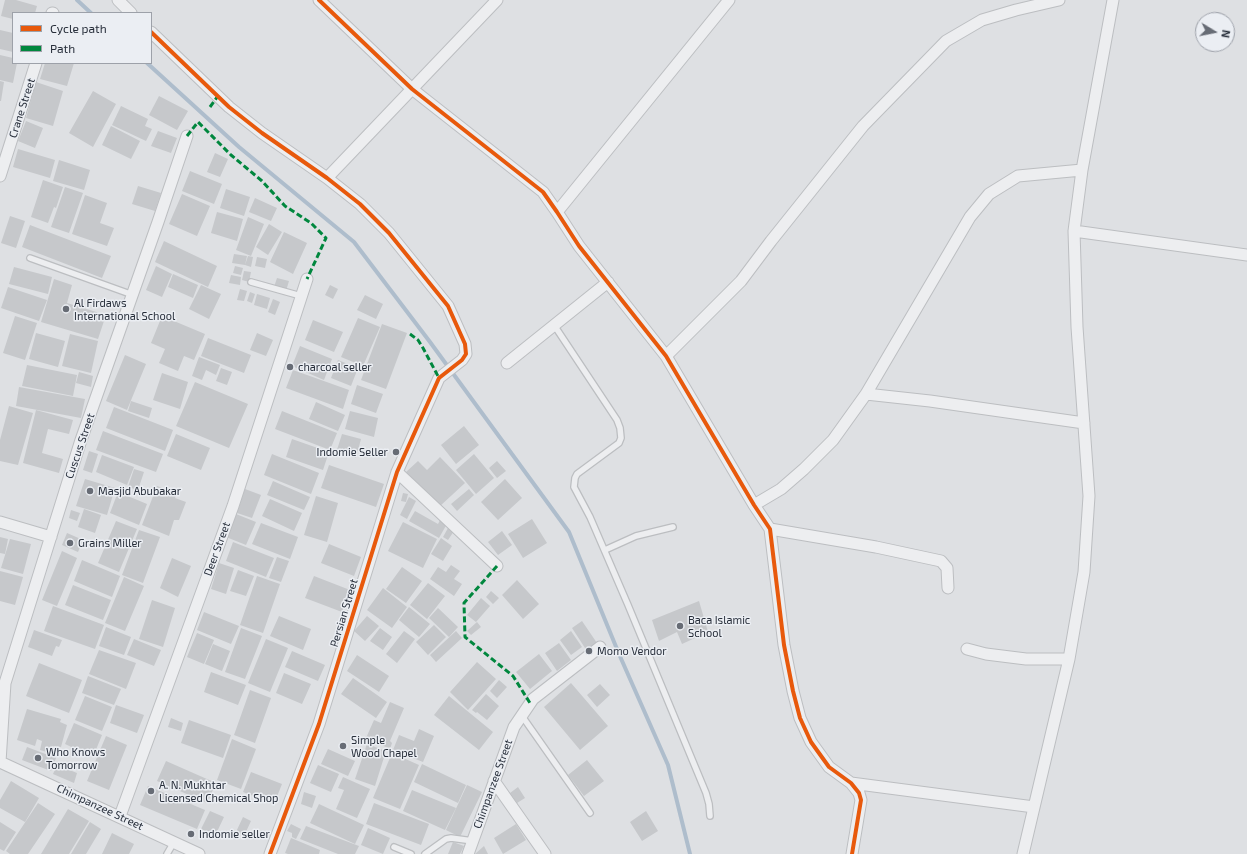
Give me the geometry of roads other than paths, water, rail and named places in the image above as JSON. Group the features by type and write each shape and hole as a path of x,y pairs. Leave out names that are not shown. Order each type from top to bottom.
{"street":[{"path":"118,0 130,12"},
{"path":"319,0 412,89 542,192 579,246 666,356 754,505 770,529 784,644 800,718 811,742 829,767 851,783 859,793 861,800 852,854"},
{"path":"152,33 229,107 262,133 326,178 497,0"},
{"path":"557,212 729,0"},
{"path":"666,356 741,281 863,126 946,41 982,20 1059,0"},
{"path":"1027,854 1022,854 1069,659 1084,572 1089,496 1077,327 1074,231 1082,170 1113,0"},
{"name":"Crane Street","path":"0,176 36,64"},
{"name":"Cuscus Street","path":"0,762 2,683 51,537 81,440 133,295 187,136"},
{"path":"754,505 781,489 804,470 833,440 866,394 970,217 989,194 1018,176 1082,170"},
{"name":"Persian Street","path":"270,854 319,724 397,472 440,377 462,360 466,354 465,344 448,306 389,233 360,204 326,178"},
{"path":"1074,231 1247,255"},
{"name":"Deer Street","path":"120,816 233,506 307,278"},
{"path":"507,363 608,282"},
{"path":"866,394 930,401 1084,423"},
{"path":"397,472 497,566"},
{"path":"0,522 51,537"},
{"path":"770,529 941,560 947,568 948,588"},
{"name":"Chimpanzee Street","path":"468,854 514,727 533,699 600,647"},
{"path":"966,649 986,654 1026,659 1069,659"},
{"name":"Chimpanzee Street","path":"0,762 120,816 199,854"},
{"path":"494,782 545,854"},
{"path":"851,783 1034,807"}],"lane":[{"path":"30,258 133,295"},
{"path":"251,282 301,296"},
{"path":"554,326 620,428 621,438 619,443 577,474 574,483 576,492 590,517 605,550 706,793 710,816"},
{"path":"605,550 636,536 673,527"},
{"path":"522,716 590,813"},
{"path":"425,854 451,838 473,841"},
{"path":"167,854 174,842"},
{"path":"394,847 411,854"}],"waterway":[{"path":"77,0 90,12"},
{"path":"148,64 239,147 354,242 430,342 569,532 619,654 668,765 690,854"}],"place":[{"name":"Al Firdaws International School","path":"66,309"},
{"name":"charcoal seller","path":"290,367"},
{"name":"Indomie Seller","path":"396,452"},
{"name":"Masjid Abubakar","path":"90,491"},
{"name":"Grains Miller","path":"70,543"},
{"name":"Baca Islamic School","path":"680,626"},
{"name":"Momo Vendor","path":"589,651"},
{"name":"Simple Wood Chapel","path":"343,746"},
{"name":"Who Knows Tomorrow","path":"38,758"},
{"name":"A. N. Mukhtar Licensed Chemical Shop","path":"151,791"},
{"name":"Indomie seller","path":"191,834"}]}
